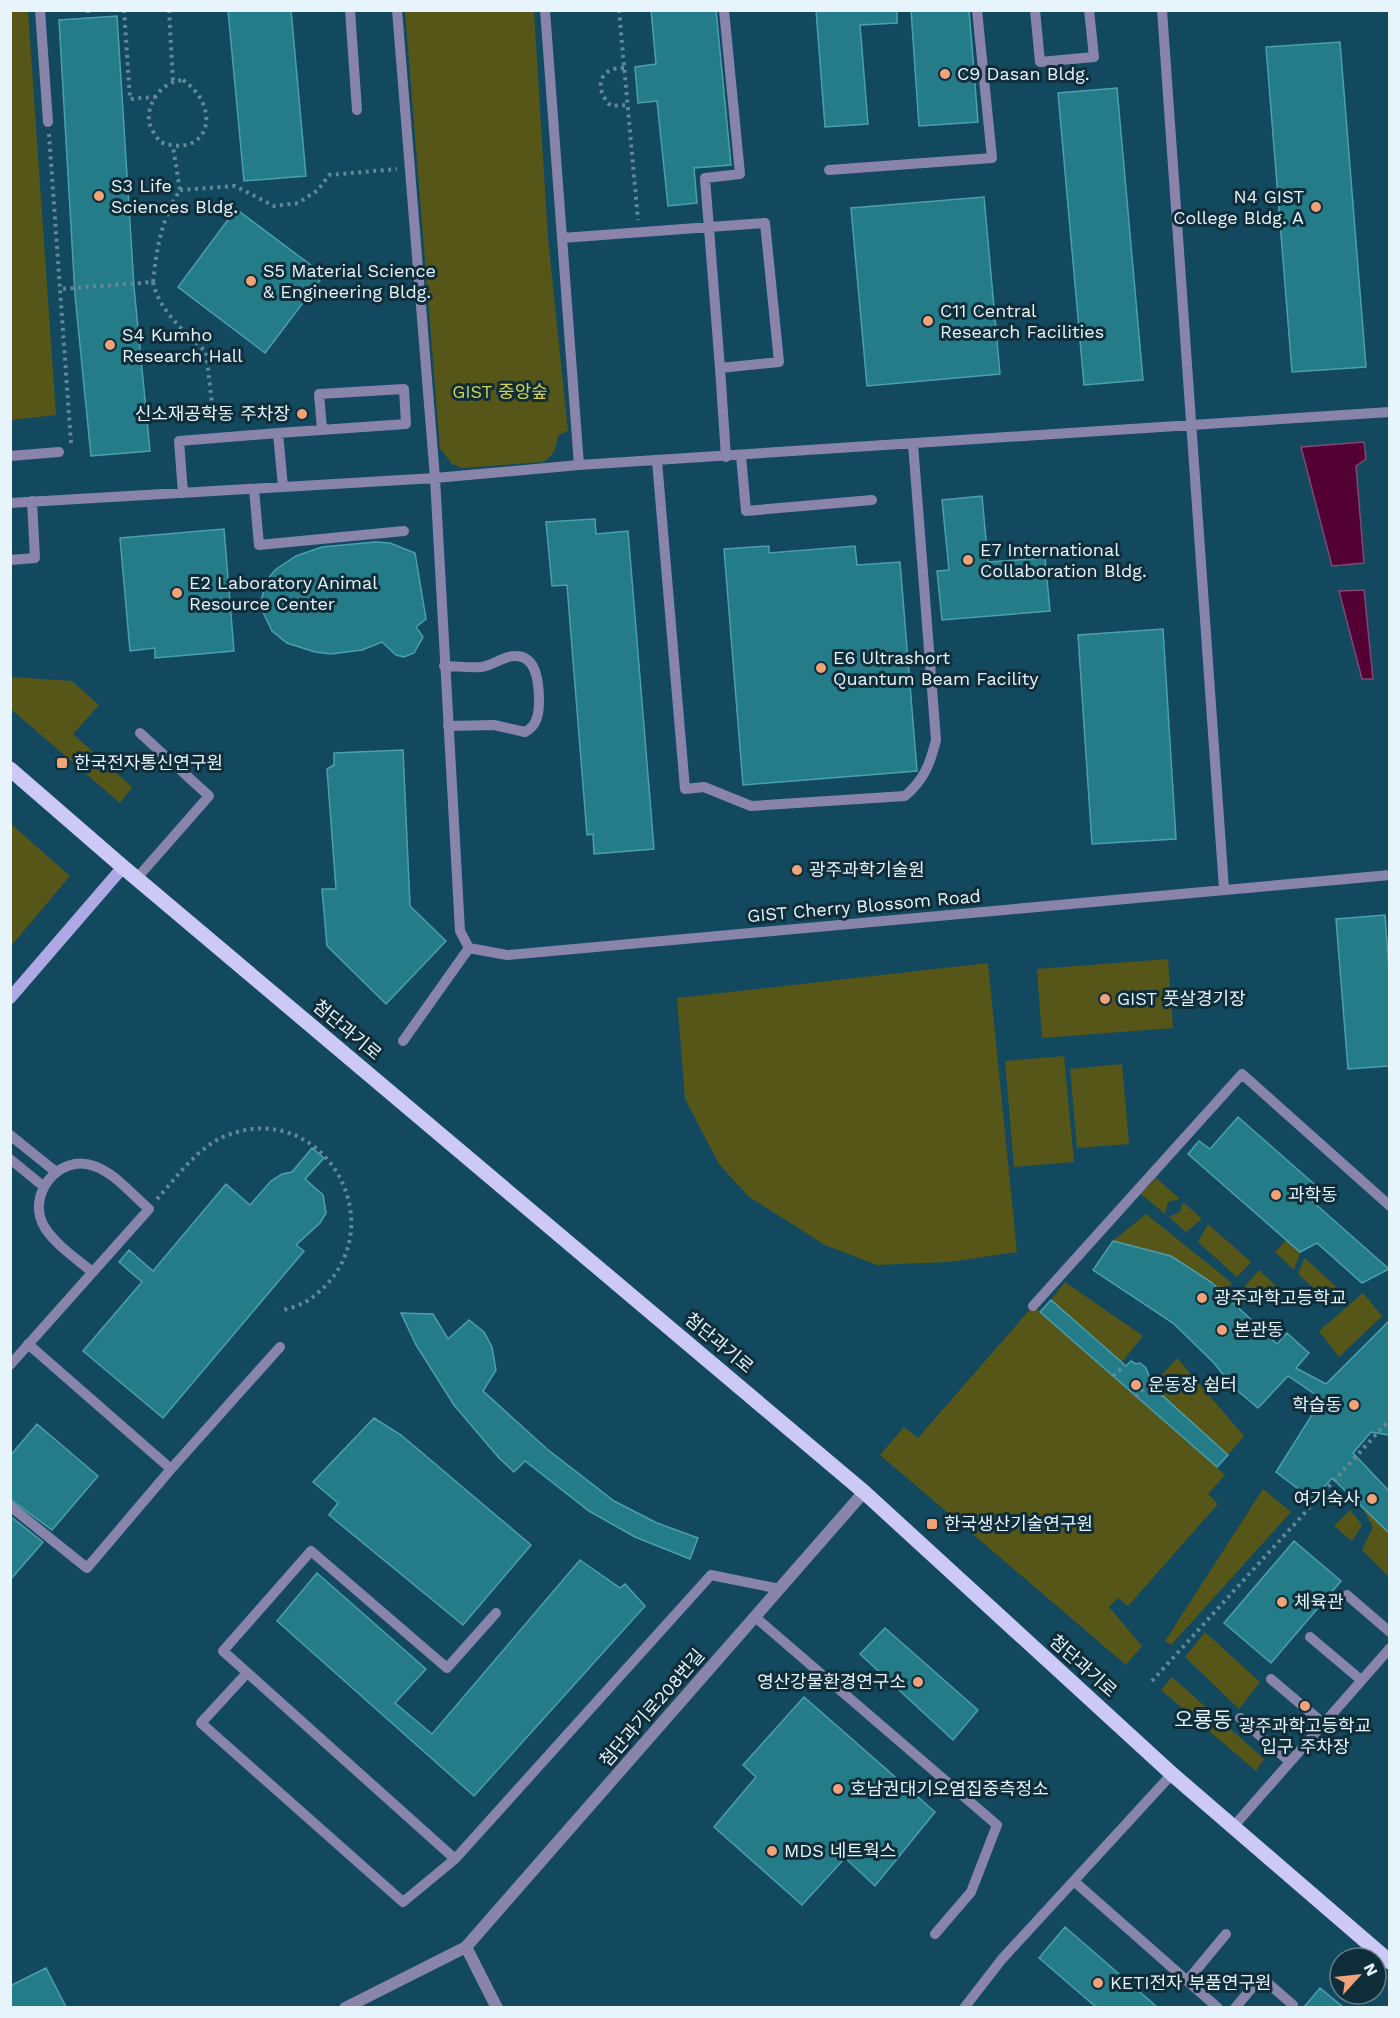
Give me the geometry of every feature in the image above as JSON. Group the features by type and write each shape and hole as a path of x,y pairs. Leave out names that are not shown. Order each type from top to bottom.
{"main road":[{"name":"첨단과기로","path":"10,768 123,867 864,1492 1172,1774 1389,1962"}],"street":[{"path":"10,998 123,867"},
{"name":"첨단과기로208번길","path":"345,2007 466,1947 864,1492"},
{"path":"466,1947 497,2007"}],"lane":[{"path":"40,10 48,122"},
{"path":"350,10 357,110"},
{"path":"397,10 435,478 460,931 469,948 403,1041"},
{"path":"545,10 579,465"},
{"path":"724,10 740,174 705,178 726,457"},
{"path":"829,170 992,158 977,10"},
{"path":"1035,10 1040,62 1094,57 1089,10"},
{"path":"1162,10 1224,889"},
{"path":"562,238 765,223 779,362 720,368"},
{"path":"183,493 179,441 406,424 404,389 319,394 322,429"},
{"path":"10,497 11,503 435,478 579,465 1389,412"},
{"path":"278,433 283,487"},
{"path":"657,461 685,789 704,787 751,806 905,796 919,784 930,765 936,740 913,444"},
{"path":"10,456 59,452"},
{"path":"741,456 746,510 872,500"},
{"path":"254,489 259,545 404,531"},
{"path":"10,560 35,558 32,501"},
{"path":"444,666 482,667 516,656 524,658 532,665 539,690 539,712 535,724 525,732 518,733 494,725 448,726"},
{"path":"136,878 209,796 140,733"},
{"name":"GIST Cherry Blossom Road","path":"469,948 507,956 1389,874"},
{"path":"1033,1306 1242,1074 1389,1206"},
{"path":"10,1135 56,1172"},
{"path":"10,1159 44,1186"},
{"path":"10,1365 148,1209 104,1170 91,1164 77,1163 56,1172 44,1186 39,1199 39,1213 44,1227 92,1272"},
{"path":"28,1344 171,1469"},
{"path":"10,1506 87,1568 171,1469 280,1347"},
{"path":"455,1859 223,1651 311,1551 447,1668 496,1613"},
{"path":"247,1673 201,1723 403,1902 455,1859 711,1575 780,1588"},
{"path":"1347,1595 1389,1632"},
{"path":"755,1617 997,1825 971,1892 934,1934"},
{"path":"1310,1637 1361,1680"},
{"path":"1233,1827 1389,1648"},
{"path":"1271,1679 1323,1723"},
{"path":"1240,1719 1290,1762"},
{"path":"964,2007 1002,1959 1172,1774"},
{"path":"1074,1882 1218,2007"},
{"path":"1186,1981 1226,1934"},
{"path":"1235,2007 1261,1977 1293,2004"}],"path":[{"path":"88,10 88,18"},
{"path":"124,10 130,99 155,97"},
{"path":"169,10 173,81"},
{"path":"619,10 640,232"},
{"path":"624,68 607,72 600,79 599,88 603,98 611,106 628,105"},
{"path":"183,80 198,93 202,98 208,121 202,134 188,146 173,147 160,142 149,123 150,110 155,97 173,81 183,80"},
{"path":"48,122 72,451 59,452"},
{"path":"173,147 180,190 166,215 158,239 153,282 155,292 175,321 206,351 213,412"},
{"path":"180,190 235,186 274,207 298,203 318,190 329,175 410,167"},
{"path":"60,289 153,282"},
{"path":"148,1209 202,1150 228,1135 258,1129 288,1133 316,1148 337,1170 350,1196 353,1227 346,1256 331,1281 308,1301 280,1311"},
{"path":"1113,1376 1125,1365"},
{"path":"1136,1396 1148,1383"},
{"path":"1152,1682 1389,1419"}],"green space":[{"path":"10,11 28,11 56,415 11,420"},
{"name":"GIST 중앙숲","path":"405,11 534,11 548,239 568,431 558,435 554,451 543,462 462,468 452,464 440,448"},
{"path":"11,677 72,681 99,705 73,734 132,787 120,803 11,709"},
{"path":"11,824 70,876 11,946"},
{"name":"GIST 풋살경기장","path":"1168,959 1173,1028 1042,1038 1037,969"},
{"path":"988,963 1017,1252 949,1262 877,1265 825,1245 748,1196 719,1164 685,1099 677,998"},
{"path":"1064,1056 1074,1162 1014,1167 1005,1061"},
{"path":"1122,1064 1129,1144 1077,1148 1070,1069"},
{"path":"1156,1178 1180,1199 1168,1202 1165,1214 1141,1194"},
{"path":"1183,1202 1202,1219 1186,1232 1169,1217 1180,1212"},
{"path":"1146,1214 1232,1283 1223,1293 1171,1256 1113,1241"},
{"path":"1208,1224 1251,1262 1237,1277 1198,1242"},
{"path":"1286,1240 1300,1252 1294,1270 1275,1252"},
{"path":"1305,1258 1346,1296 1335,1307 1298,1274"},
{"path":"1259,1270 1285,1294 1237,1305 1232,1301"},
{"path":"1065,1282 1143,1336 1122,1362 1051,1300"},
{"path":"1363,1293 1382,1316 1339,1357 1319,1331"},
{"path":"1033,1306 1225,1475 1208,1494 1218,1504 1128,1606 1118,1598 1109,1607 1142,1646 1126,1665 880,1455 904,1427 918,1438"},
{"path":"1177,1358 1244,1436 1228,1455 1152,1386"},
{"path":"1263,1489 1291,1512 1171,1645 1165,1641"},
{"path":"1362,1507 1389,1533 1389,1577 1362,1550 1373,1527"},
{"path":"1350,1510 1362,1525 1352,1541 1334,1526"},
{"path":"1205,1632 1260,1682 1239,1709 1185,1657"},
{"path":"1172,1677 1264,1759 1256,1771 1161,1690"}],"shaded area":[{"path":"1364,442 1366,459 1356,466 1364,563 1332,566 1301,447"},
{"path":"1364,590 1373,679 1362,679 1339,591"}],"building":[{"path":"228,10 291,10 306,176 244,181"},
{"path":"651,10 716,10 731,165 694,168 697,203 668,206 657,101 638,103 635,67 656,64"},
{"path":"816,10 897,10 897,23 860,25 868,124 825,127"},
{"path":"911,10 969,10 978,122 919,126"},
{"path":"117,16 134,287 150,451 91,456 75,295 59,20"},
{"name":"N4 GIST College Bldg. A","path":"1340,42 1366,367 1292,372 1266,47"},
{"path":"1117,88 1143,380 1084,385 1058,93"},
{"name":"C11 Central Research Facilities","path":"984,197 1000,374 867,386 851,208"},
{"name":"S5 Material Science & Engineering Bldg.","path":"236,209 324,275 265,353 178,287"},
{"name":"E7 International Collaboration Bldg.","path":"982,496 988,562 1045,558 1050,611 942,620 937,571 949,570 942,500"},
{"path":"595,519 596,534 628,531 654,849 594,854 593,834 587,835 567,585 552,586 546,522"},
{"name":"E2 Laboratory Animal Resource Center","path":"224,529 234,651 155,658 155,648 130,651 120,538"},
{"path":"375,542 390,543 415,553 426,619 416,627 423,637 414,653 404,657 396,655 382,642 362,650 331,654 315,652 287,643 272,631 260,606 266,581 275,570 296,556 322,547"},
{"name":"E6 Ultrashort Quantum Beam Facility","path":"769,546 769,553 855,546 857,565 900,562 917,771 743,785 724,549"},
{"path":"1163,629 1176,839 1092,844 1078,635"},
{"path":"403,750 410,906 446,941 386,1004 327,946 322,889 336,889 327,769 334,765 334,753"},
{"path":"1385,915 1389,971 1389,1066 1348,1069 1336,919"},
{"name":"과학동","path":"1238,1117 1321,1190 1312,1201 1389,1269 1362,1283 1317,1243 1300,1252 1188,1154 1199,1141 1210,1149"},
{"path":"312,1148 324,1158 305,1179 323,1195 326,1213 320,1223 296,1245 304,1251 163,1418 83,1351 142,1282 119,1262 129,1250 153,1271 226,1184 250,1205 271,1181 282,1174 292,1172"},
{"path":"1113,1241 1171,1256 1211,1282 1277,1344 1287,1333 1309,1353 1296,1368 1326,1384 1389,1321 1389,1435 1371,1432 1353,1453 1389,1491 1389,1533 1332,1478 1313,1500 1276,1472 1322,1399 1288,1376 1258,1408 1233,1387 1214,1363 1173,1323 1093,1270"},
{"name":"운동장 쉼터","path":"1051,1300 1126,1366 1131,1361 1136,1364 1140,1363 1146,1368 1153,1387 1228,1455 1217,1467 1040,1312"},
{"path":"401,1313 433,1314 448,1339 469,1320 484,1332 492,1347 496,1370 483,1391 547,1449 614,1501 657,1523 698,1538 690,1559 635,1537 589,1511 525,1461 514,1472 499,1458 454,1405 416,1345"},
{"path":"374,1418 401,1435 531,1545 463,1625 329,1515 338,1503 313,1482"},
{"path":"37,1424 98,1476 52,1530 10,1499 10,1456"},
{"path":"10,1516 43,1542 10,1580"},
{"name":"체육관","path":"1294,1541 1341,1581 1271,1663 1224,1623"},
{"path":"580,1560 620,1588 625,1584 645,1606 474,1796 277,1621 317,1573 426,1669 395,1703 432,1734"},
{"name":"영산강물환경연구소","path":"885,1628 978,1710 953,1740 860,1654"},
{"name":"호남권대기오염집중측정소","path":"804,1697 935,1812 875,1886 845,1858 802,1905 714,1827 756,1777 743,1765"},
{"name":"KETI전자 부품연구원","path":"1065,1927 1157,2007 1096,2007 1039,1958"},
{"path":"46,1968 66,2007 10,2007 10,1986"},
{"name":"KETI전자 부품연구원","path":"1320,1988 1328,1995 1328,2006 1343,2007 1304,2007"}],"place":[{"name":"C9 Dasan Bldg.","path":"945,74"},
{"name":"S3 Life Sciences Bldg.","path":"99,196"},
{"name":"N4 GIST College Bldg. A","path":"1316,207"},
{"name":"S5 Material Science & Engineering Bldg.","path":"251,281"},
{"name":"C11 Central Research Facilities","path":"928,321"},
{"name":"S4 Kumho Research Hall","path":"110,345"},
{"name":"신소재공학동 주차장","path":"302,414"},
{"name":"E7 International Collaboration Bldg.","path":"968,560"},
{"name":"E2 Laboratory Animal Resource Center","path":"177,593"},
{"name":"E6 Ultrashort Quantum Beam Facility","path":"821,668"},
{"name":"한국전자통신연구원","path":"62,763"},
{"name":"광주과학기술원","path":"797,870"},
{"name":"GIST 풋살경기장","path":"1105,999"},
{"name":"과학동","path":"1276,1195"},
{"name":"광주과학고등학교","path":"1202,1298"},
{"name":"본관동","path":"1222,1330"},
{"name":"운동장 쉼터","path":"1136,1385"},
{"name":"학습동","path":"1354,1405"},
{"name":"여기숙사","path":"1372,1499"},
{"name":"한국생산기술연구원","path":"932,1524"},
{"name":"체육관","path":"1282,1602"},
{"name":"영산강물환경연구소","path":"918,1682"},
{"name":"광주과학고등학교 입구 주차장","path":"1305,1706"},
{"name":"호남권대기오염집중측정소","path":"838,1789"},
{"name":"MDS 네트웍스","path":"772,1851"},
{"name":"KETI전자 부품연구원","path":"1098,1983"}],"district":[{"name":"오룡동","path":"1203,1720"}]}
